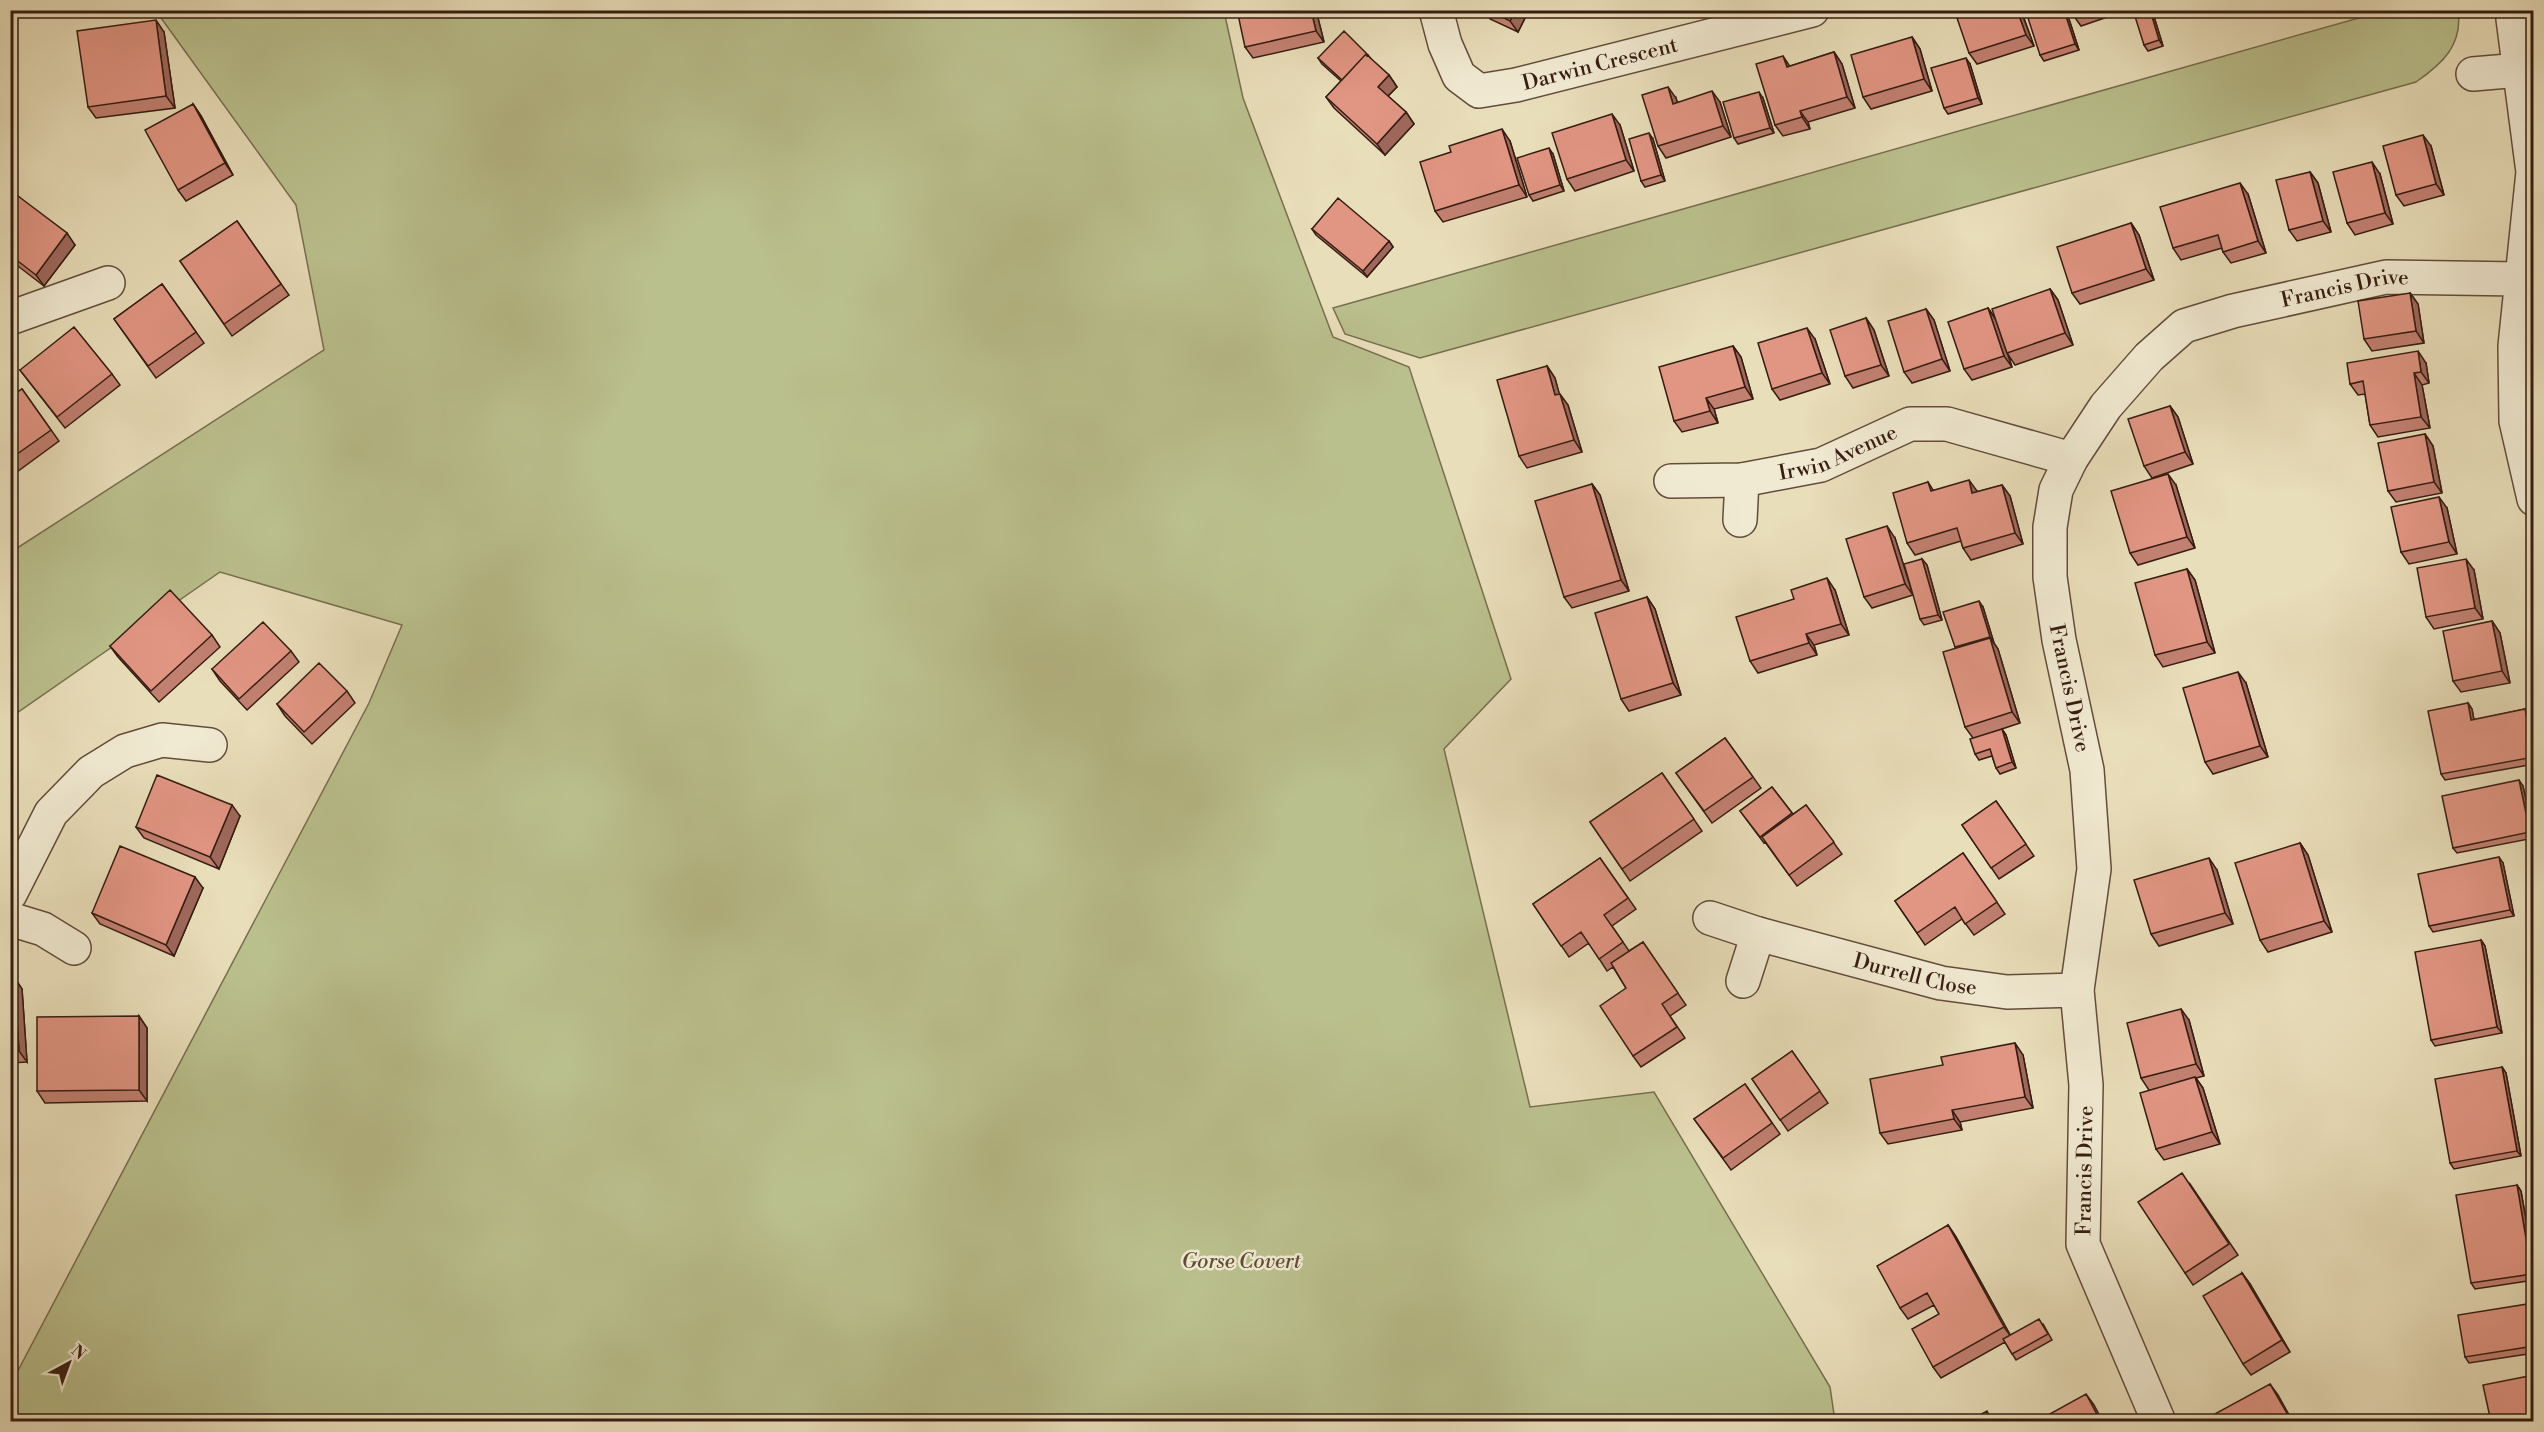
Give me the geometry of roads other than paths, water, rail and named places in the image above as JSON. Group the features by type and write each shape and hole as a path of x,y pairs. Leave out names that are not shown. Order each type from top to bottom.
{"street":[{"name":"Darwin Crescent","path":"1436,10 1444,44 1459,76 1479,91 1516,86 1812,10"},
{"path":"2513,19 2533,172 2514,346 2516,421 2534,499"},
{"path":"2473,74 2520,70"},
{"name":"Francis Drive","path":"2160,1422 2126,1348 2083,1244 2086,1085 2077,990 2094,870 2087,770 2059,640 2050,578 2050,527 2055,490 2071,459 2106,406 2149,357 2184,326 2233,311 2386,277 2520,279"},
{"path":"10,318 108,283"},
{"name":"Irwin Avenue","path":"1671,481 1743,480 1821,465 1910,424 1947,424 2071,459"},
{"path":"1740,520 1743,480"},
{"path":"10,894 51,813 91,772 125,751 162,740 210,745"},
{"path":"10,918 43,929 74,948"},
{"name":"Durrell Close","path":"1710,918 1758,934 1941,983 2007,992 2077,990"},
{"path":"1743,981 1758,934"}],"park label":[{"name":"Gorse Covert","path":"1241,1261"}]}
